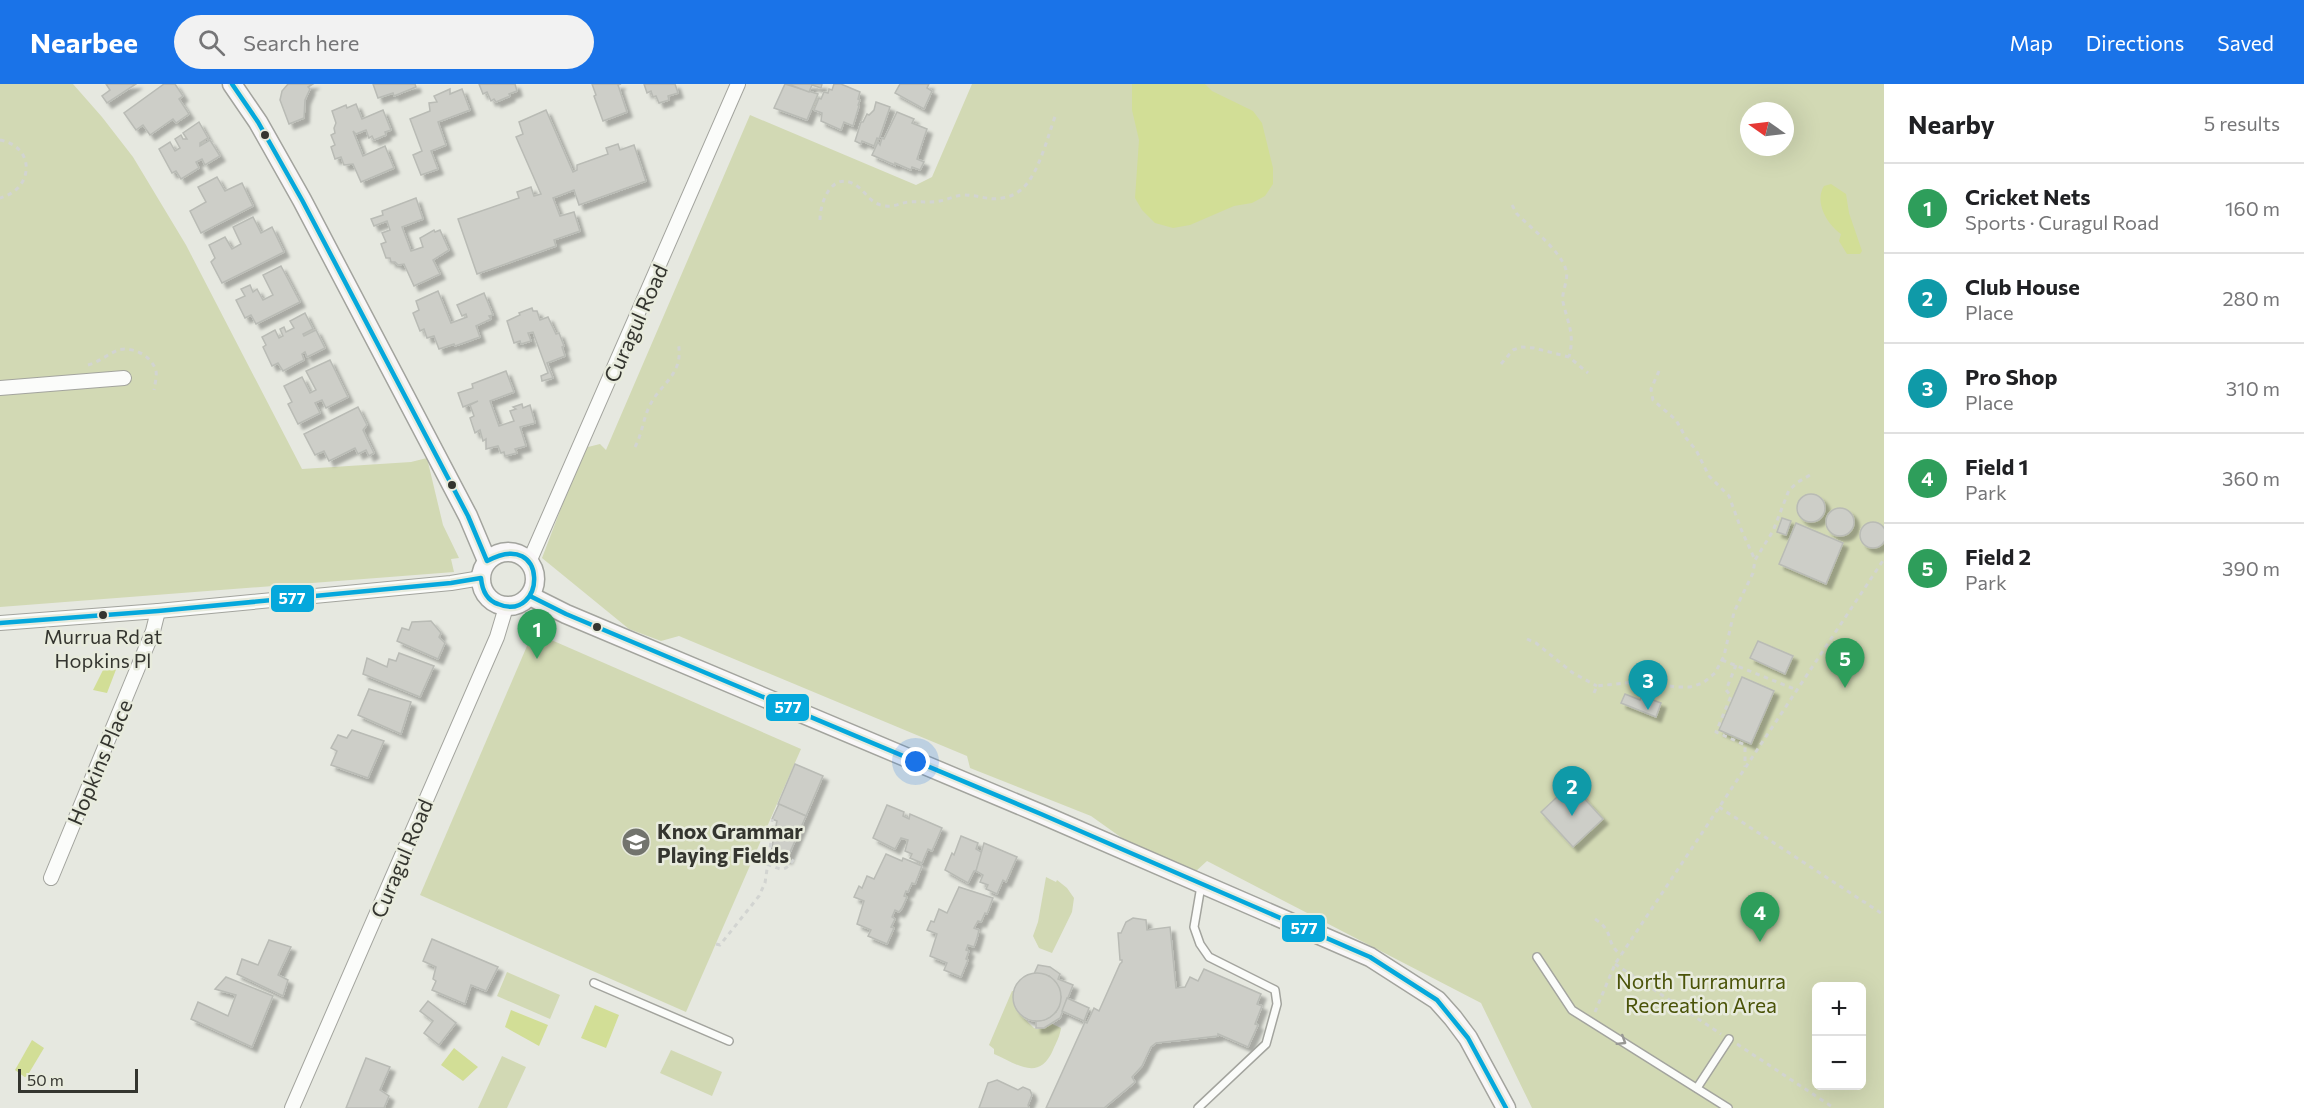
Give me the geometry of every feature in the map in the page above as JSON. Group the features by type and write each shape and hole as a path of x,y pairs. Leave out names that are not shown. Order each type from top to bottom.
{"main road":[{"path":"232,84 258,122 302,200 468,516 484,570"},
{"path":"513,552 522,556 529,562 535,578 530,596 524,602 506,607 499,606 488,598 481,587 484,570 494,555 513,552"},
{"path":"530,596 566,614 874,743 1370,957 1437,1000 1468,1038 1506,1108"}],"street":[{"name":"Curagul Road","path":"529,562 738,84"},
{"path":"0,388 124,378"},
{"path":"0,623 158,611 452,583 484,570"},
{"name":"Curagul Road","path":"292,1108 497,638 506,607"},
{"name":"Hopkins Place","path":"51,878 153,631 158,611"}],"lane":[{"path":"1198,1108 1266,1044 1277,1004 1275,990 1209,957 1200,944 1194,927 1201,884"},
{"path":"1537,957 1572,1010 1728,1108"},
{"path":"594,983 729,1041"},
{"path":"1697,1088 1729,1039"}],"path":[{"path":"820,220 820,208 824,197 832,186 844,182 856,185 875,203 887,207 907,202 922,204 943,201 959,195 974,195 987,199 1013,195 1024,187 1034,172 1056,114"},
{"path":"0,140 7,141 21,149 26,173 20,186 11,195 0,198"},
{"path":"1512,205 1517,214 1561,259 1566,271 1566,286 1562,299 1573,341 1569,357"},
{"path":"635,447 642,435 649,407 666,385 679,360 678,342"},
{"path":"1501,364 1513,350 1521,346 1569,357 1588,373"},
{"path":"1659,371 1651,389 1653,400 1676,420 1696,450 1709,476 1729,496 1755,560"},
{"path":"1527,639 1536,643 1573,673 1597,687 1643,681 1675,687 1690,687 1703,683 1715,673 1722,660 1734,612 1753,573 1755,560 1773,531 1790,490 1810,475"},
{"path":"1594,1023 1596,1006 1621,955 1884,559"},
{"path":"1722,660 1797,690"},
{"path":"1736,665 1726,690 1731,696 1716,732 1745,745 1744,769"},
{"path":"1594,693 1597,687"},
{"path":"1719,807 1884,915"},
{"path":"716,944 720,945 759,896 765,883 774,821 771,820"},
{"path":"767,864 784,870 794,859"},
{"path":"1595,919 1609,930 1612,948 1621,955"}],"green space":[{"path":"0,84 73,84 102,117 133,157 186,245 302,469 411,462 427,458 443,525 459,558 451,559 454,572 0,607"},
{"name":"North Turramurra Recreation Area","path":"972,84 1884,84 1884,1108 1532,1108 1481,1003 1207,861 1184,882 1091,816 970,768 967,756 679,636 661,641 629,629 542,558 584,448 600,444 606,450 750,115 916,185 932,177"},
{"name":"Knox Grammar Playing Fields","path":"533,632 801,749 686,1012 420,895"},
{"path":"1046,877 1056,882 1057,880 1074,898 1072,912 1052,953 1039,948 1033,936 1038,922"},
{"path":"507,972 560,995 550,1019 497,996"},
{"path":"1012,991 1014,991 1016,1007 1034,1028 1052,1024 1061,1028 1053,1050 1041,1066 1027,1068 1019,1066 994,1054 994,1049 989,1045"},
{"path":"671,1050 722,1072 712,1096 660,1073"},
{"path":"502,1056 526,1067 507,1108 478,1108"}],"shaded area":[{"path":"1132,84 1205,84 1212,91 1253,111 1262,123 1273,168 1273,184 1265,196 1252,203 1234,206 1190,225 1173,228 1155,223 1142,210 1135,198 1139,140 1132,110"},
{"path":"1831,184 1846,194 1849,213 1862,251 1860,254 1847,254 1839,241 1841,234 1831,225 1823,212 1821,192 1824,186"},
{"path":"106,664 117,667 107,693 93,690"},
{"path":"595,1005 619,1015 606,1048 581,1038"},
{"path":"511,1010 548,1025 539,1046 505,1027"},
{"path":"32,1040 44,1048 26,1078 15,1070"},
{"path":"454,1048 478,1067 463,1081 441,1065"}],"building":[{"path":"106,84 136,84 107,103 102,96 110,90"},
{"path":"164,84 175,84 183,96 179,99 189,114 176,123 173,119 150,135 143,125 136,130 124,113"},
{"path":"288,84 313,84 308,87 310,89 305,100 304,118 289,124 280,100 282,91"},
{"path":"373,84 415,84 416,87 394,96 393,93 378,98"},
{"path":"479,84 515,84 517,91 496,102 494,99 491,101 487,92 483,94"},
{"path":"592,84 621,84 618,85 627,112 603,121"},
{"path":"644,84 675,84 678,93 668,96 669,100 659,103 651,91 647,93"},
{"path":"785,84 818,94 807,120 774,108"},
{"path":"788,84 822,84 821,88 812,85 809,92"},
{"path":"834,84 841,84 860,92 859,106 853,126 844,122 841,130 821,121 822,113 814,110 819,98 821,99 824,92 828,93 829,89 832,90"},
{"path":"900,84 929,84 927,88 932,91 924,109 895,93"},
{"path":"450,89 450,94 462,89 470,110 438,122 446,145 431,151 438,169 421,175 413,155 422,151 410,119 430,111 429,103 437,102 434,96"},
{"path":"876,102 890,107 879,139 877,138 874,146 862,141 861,144 855,141 861,122 867,114 869,115 874,110"},
{"path":"356,104 362,119 383,110 391,130 374,140 372,136 369,138 366,130 356,134 353,131 363,156 385,146 394,168 361,182 353,164 344,165 341,157 335,159 331,147 335,145 331,135 335,133 336,123 332,111 346,105 347,108"},
{"path":"546,110 573,172 577,170 577,165 608,154 606,148 618,144 620,150 634,145 646,181 579,205 574,190 553,198 560,216 574,212 580,231 554,240 556,246 477,274 458,219 519,198 517,192 531,187 534,196 541,194 516,137 523,134 519,122"},
{"path":"897,112 914,119 912,123 927,129 917,159 924,162 920,170 912,167 911,170 895,163 895,165 872,155 878,142 880,145 882,138 884,139"},
{"path":"199,122 208,138 200,143 200,146 210,140 220,156 205,165 202,159 196,162 199,168 181,179 176,171 172,173 159,149 170,142 175,151 180,148 175,139 181,135 183,139 187,139 183,133"},
{"path":"217,177 225,191 242,183 253,206 201,233 190,211 206,202 198,187"},
{"path":"416,198 423,219 402,227 411,251 423,247 420,238 434,230 435,232 440,230 449,250 433,260 440,274 414,286 404,264 398,265 391,262 390,258 386,258 381,244 386,242 382,233 390,230 387,221 374,226 371,219 383,215 382,211"},
{"path":"253,217 261,233 272,227 284,252 222,283 211,262 215,258 209,245 225,237 232,249 241,244 233,227"},
{"path":"281,266 300,302 256,324 251,315 245,318 236,300 245,296 241,289 250,285 253,292 257,289 263,300 273,295 263,275"},
{"path":"438,291 451,323 467,317 466,314 462,316 457,305 484,293 493,315 489,316 491,319 476,326 480,337 439,349 434,336 427,338 424,329 420,331 413,313 419,310 416,301"},
{"path":"532,308 533,311 537,311 540,320 548,317 556,334 559,333 564,346 562,347 565,356 547,363 553,378 542,381 541,376 548,373 533,332 528,333 531,341 521,344 520,341 514,343 507,321"},
{"path":"305,313 313,329 303,334 304,336 316,330 325,348 307,357 305,352 302,354 304,360 283,371 278,363 272,366 263,347 266,345 262,337 275,330 279,338 283,336 280,329 284,327 286,332 294,328 290,321"},
{"path":"330,360 348,397 326,408 322,400 315,403 320,413 298,424 288,404 292,402 284,386 302,377 310,393 316,390 306,371"},
{"path":"506,371 514,392 490,401 499,426 514,421 510,411 516,409 513,407 522,404 523,408 530,405 535,423 520,427 526,446 515,449 517,453 505,456 498,446 486,449 486,439 483,441 480,430 475,433 470,418 474,416 470,405 478,401 463,407 458,393 473,388 472,384"},
{"path":"358,407 367,425 363,430 374,453 369,456 366,450 358,454 355,448 329,461 324,451 315,455 304,434"},
{"path":"1811,494 1821,498 1825,508 1821,518 1811,522 1801,518 1797,508 1801,498"},
{"path":"1840,508 1850,512 1854,522 1850,532 1840,536 1830,532 1826,522 1830,512"},
{"path":"1782,518 1791,521 1786,535 1777,532"},
{"path":"1873,522 1882,526 1886,535 1882,544 1873,548 1864,544 1860,535 1864,526"},
{"path":"1796,523 1843,543 1826,584 1779,564"},
{"path":"431,621 441,633 439,637 445,643 438,659 397,641 402,628 409,630 412,622"},
{"path":"1758,641 1793,656 1785,674 1750,658"},
{"path":"399,653 434,666 420,697 363,674 367,658 387,667 389,659 396,661"},
{"path":"1742,677 1774,691 1751,744 1719,730"},
{"path":"369,689 411,702 401,734 358,715"},
{"path":"1625,694 1640,700 1642,696 1661,703 1656,717 1621,703"},
{"path":"352,730 384,741 368,778 331,765 337,751 331,748 338,735 347,738"},
{"path":"795,764 823,776 806,816 778,804"},
{"path":"1571,784 1603,819 1573,847 1541,812"},
{"path":"779,804 806,816 787,859 771,852 777,821 772,819"},
{"path":"887,805 904,812 903,816 909,819 910,814 942,828 932,851 928,849 922,863 910,858 912,854 905,851 908,840 901,838 895,849 873,838"},
{"path":"961,836 978,843 976,849 983,853 968,883 945,870"},
{"path":"984,843 1017,857 1006,882 1003,880 997,894 986,889 988,885 980,882 983,875 976,871"},
{"path":"886,854 922,866 915,884 912,883 908,892 906,891 904,896 907,897 902,908 899,912 895,910 892,917 895,919 891,927 894,928 887,944 868,936 871,930 857,924 864,901 854,897 859,886 862,888 867,876 874,879"},
{"path":"959,887 993,898 987,914 985,913 981,922 978,921 974,928 979,930 977,938 974,947 968,945 966,950 969,951 966,959 968,960 961,977 944,970 947,963 930,956 937,934 927,930 931,921 934,922 939,909 947,913"},
{"path":"1133,918 1146,920 1147,930 1170,927 1176,988 1185,987 1190,977 1198,981 1204,969 1261,994 1257,1004 1262,1006 1255,1024 1258,1025 1248,1047 1218,1034 1218,1036 1156,1043 1151,1047 1142,1066 1132,1077 1135,1082 1104,1108 1046,1108 1085,1022 1087,1023 1094,1008 1099,1011 1122,962 1118,933 1121,933 1126,922"},
{"path":"432,939 498,967 486,991 471,985 465,1004 432,990 436,981 433,979 436,967 423,961"},
{"path":"269,940 291,947 278,975 288,980 283,996 237,974 242,959 258,965"},
{"path":"1038,965 1050,967 1060,974 1058,979 1073,985 1060,1018 1044,1028 1036,1028 1036,1021 1044,1020 1056,1012 1061,997 1055,982 1049,976 1034,974"},
{"path":"1037,973 1054,980 1061,997 1054,1014 1037,1021 1020,1014 1013,997 1020,980"},
{"path":"226,977 273,996 252,1047 191,1019 198,1002 228,1016 236,995 215,989"},
{"path":"1067,998 1089,1008 1084,1021 1062,1011"},
{"path":"428,1001 456,1023 439,1045 424,1033 433,1021 420,1011"},
{"path":"366,1058 390,1067 380,1090 389,1096 384,1108 346,1108"},
{"path":"997,1080 1018,1090 1023,1087 1030,1090 1032,1095 1029,1108 979,1108 988,1083"}],"transit line":[{"name":"577","path":"0,623 158,611 451,583 481,578 485,594 498,604 514,606 525,601 532,590 534,577 531,565 522,556 508,554 487,561 468,516 302,200 258,122 232,84"},
{"name":"577","path":"530,596 566,614 1041,814 1370,957 1437,1000 1468,1038 1506,1108"}],"place":[{"name":"Murrua Rd at Hopkins Pl","path":"103,615"},
{"name":"Cricket Nets","path":"537,659"},
{"name":"Field 2","path":"1845,688"},
{"name":"Pro Shop","path":"1648,710"},
{"name":"Club House","path":"1572,816"},
{"name":"Knox Grammar Playing Fields","path":"636,842"},
{"name":"Field 1","path":"1760,942"}]}
